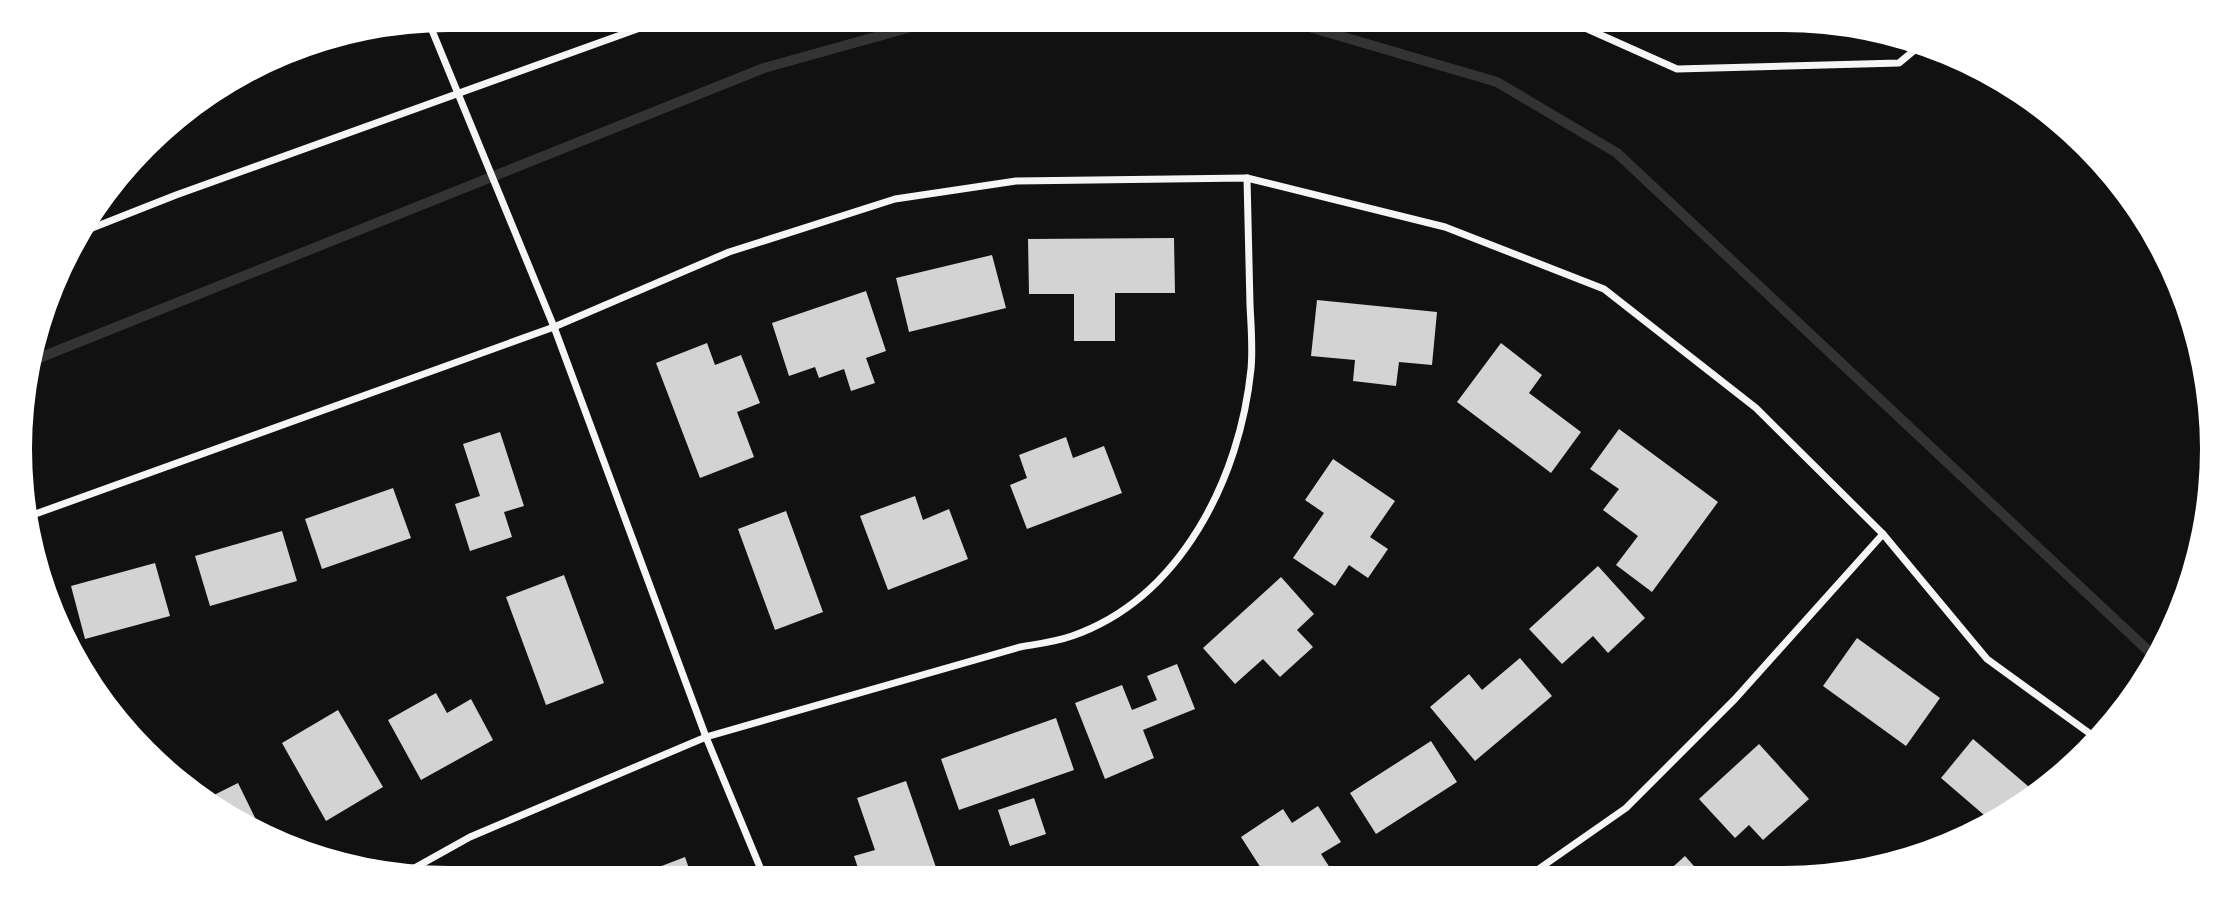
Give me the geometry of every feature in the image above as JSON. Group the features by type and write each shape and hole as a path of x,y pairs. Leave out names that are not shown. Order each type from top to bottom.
{"street":[{"path":"433,32 554,327 706,737 759,866"},
{"path":"96,226 630,32"},
{"path":"1594,32 1677,69 1899,63 1912,52"},
{"path":"420,865 470,837 706,737 1020,647 1071,636 1115,615 1154,586 1185,548 1211,507 1231,462 1245,415 1251,366 1247,178"},
{"path":"37,513 554,327 729,252 895,199 1016,181 1247,178 1446,227 1604,289 1755,408 1883,534 1987,659 2088,732"},
{"path":"1543,866 1626,808 1735,699 1883,534"}],"building":[{"path":"1174,238 1175,293 1115,293 1115,341 1074,341 1074,294 1029,294 1028,239"},
{"path":"992,255 1006,308 909,332 896,278"},
{"path":"866,291 886,351 866,358 875,383 851,391 844,369 819,378 815,367 789,376 772,323"},
{"path":"1317,300 1437,312 1432,365 1399,362 1396,386 1353,381 1355,360 1311,356"},
{"path":"707,343 715,365 741,355 760,403 737,412 754,457 700,478 656,363"},
{"path":"1501,343 1542,375 1529,393 1581,432 1551,473 1457,402"},
{"path":"1619,429 1718,502 1652,592 1616,565 1638,536 1603,510 1619,489 1590,469"},
{"path":"500,432 524,506 504,512 512,537 470,551 455,504 480,496 463,444"},
{"path":"1066,437 1073,458 1104,446 1122,493 1027,529 1010,485 1027,478 1019,455"},
{"path":"1333,459 1395,501 1370,537 1388,549 1368,578 1349,565 1335,586 1293,558 1324,513 1305,500"},
{"path":"393,488 411,538 322,569 305,519"},
{"path":"915,496 923,520 949,509 968,559 888,590 860,516"},
{"path":"786,511 823,612 775,630 738,529"},
{"path":"282,531 297,581 210,606 195,556"},
{"path":"155,563 170,616 85,639 71,586"},
{"path":"1598,566 1645,618 1608,653 1593,636 1562,664 1529,629"},
{"path":"564,575 604,683 546,705 506,597"},
{"path":"1281,577 1314,614 1297,630 1313,647 1280,677 1263,659 1235,684 1203,648"},
{"path":"1857,638 1940,698 1906,746 1823,686"},
{"path":"1520,658 1552,696 1475,761 1430,707 1469,674 1482,690"},
{"path":"1177,664 1195,709 1143,730 1154,758 1105,779 1075,703 1122,685 1132,710 1157,700 1147,676"},
{"path":"436,693 447,713 471,699 493,740 421,780 388,720"},
{"path":"338,710 383,787 326,821 282,743"},
{"path":"1056,718 1074,770 959,810 941,759"},
{"path":"1973,739 2028,786 1983,814 1941,778"},
{"path":"1431,741 1457,782 1376,834 1350,793"},
{"path":"1759,744 1809,799 1763,840 1749,825 1735,838 1699,799"},
{"path":"906,781 936,866 857,866 854,856 875,850 857,798"},
{"path":"238,783 255,817 240,810 216,794"},
{"path":"1034,798 1046,834 1010,846 998,810"},
{"path":"1318,806 1341,842 1321,854 1329,866 1260,866 1241,837 1283,809 1292,823"},
{"path":"1685,856 1694,866 1674,866"},
{"path":"685,857 688,866 662,866"}],"waterway":[{"path":"42,357 764,68 893,32"},
{"path":"1326,32 1497,82 1617,153 2148,651"}]}
